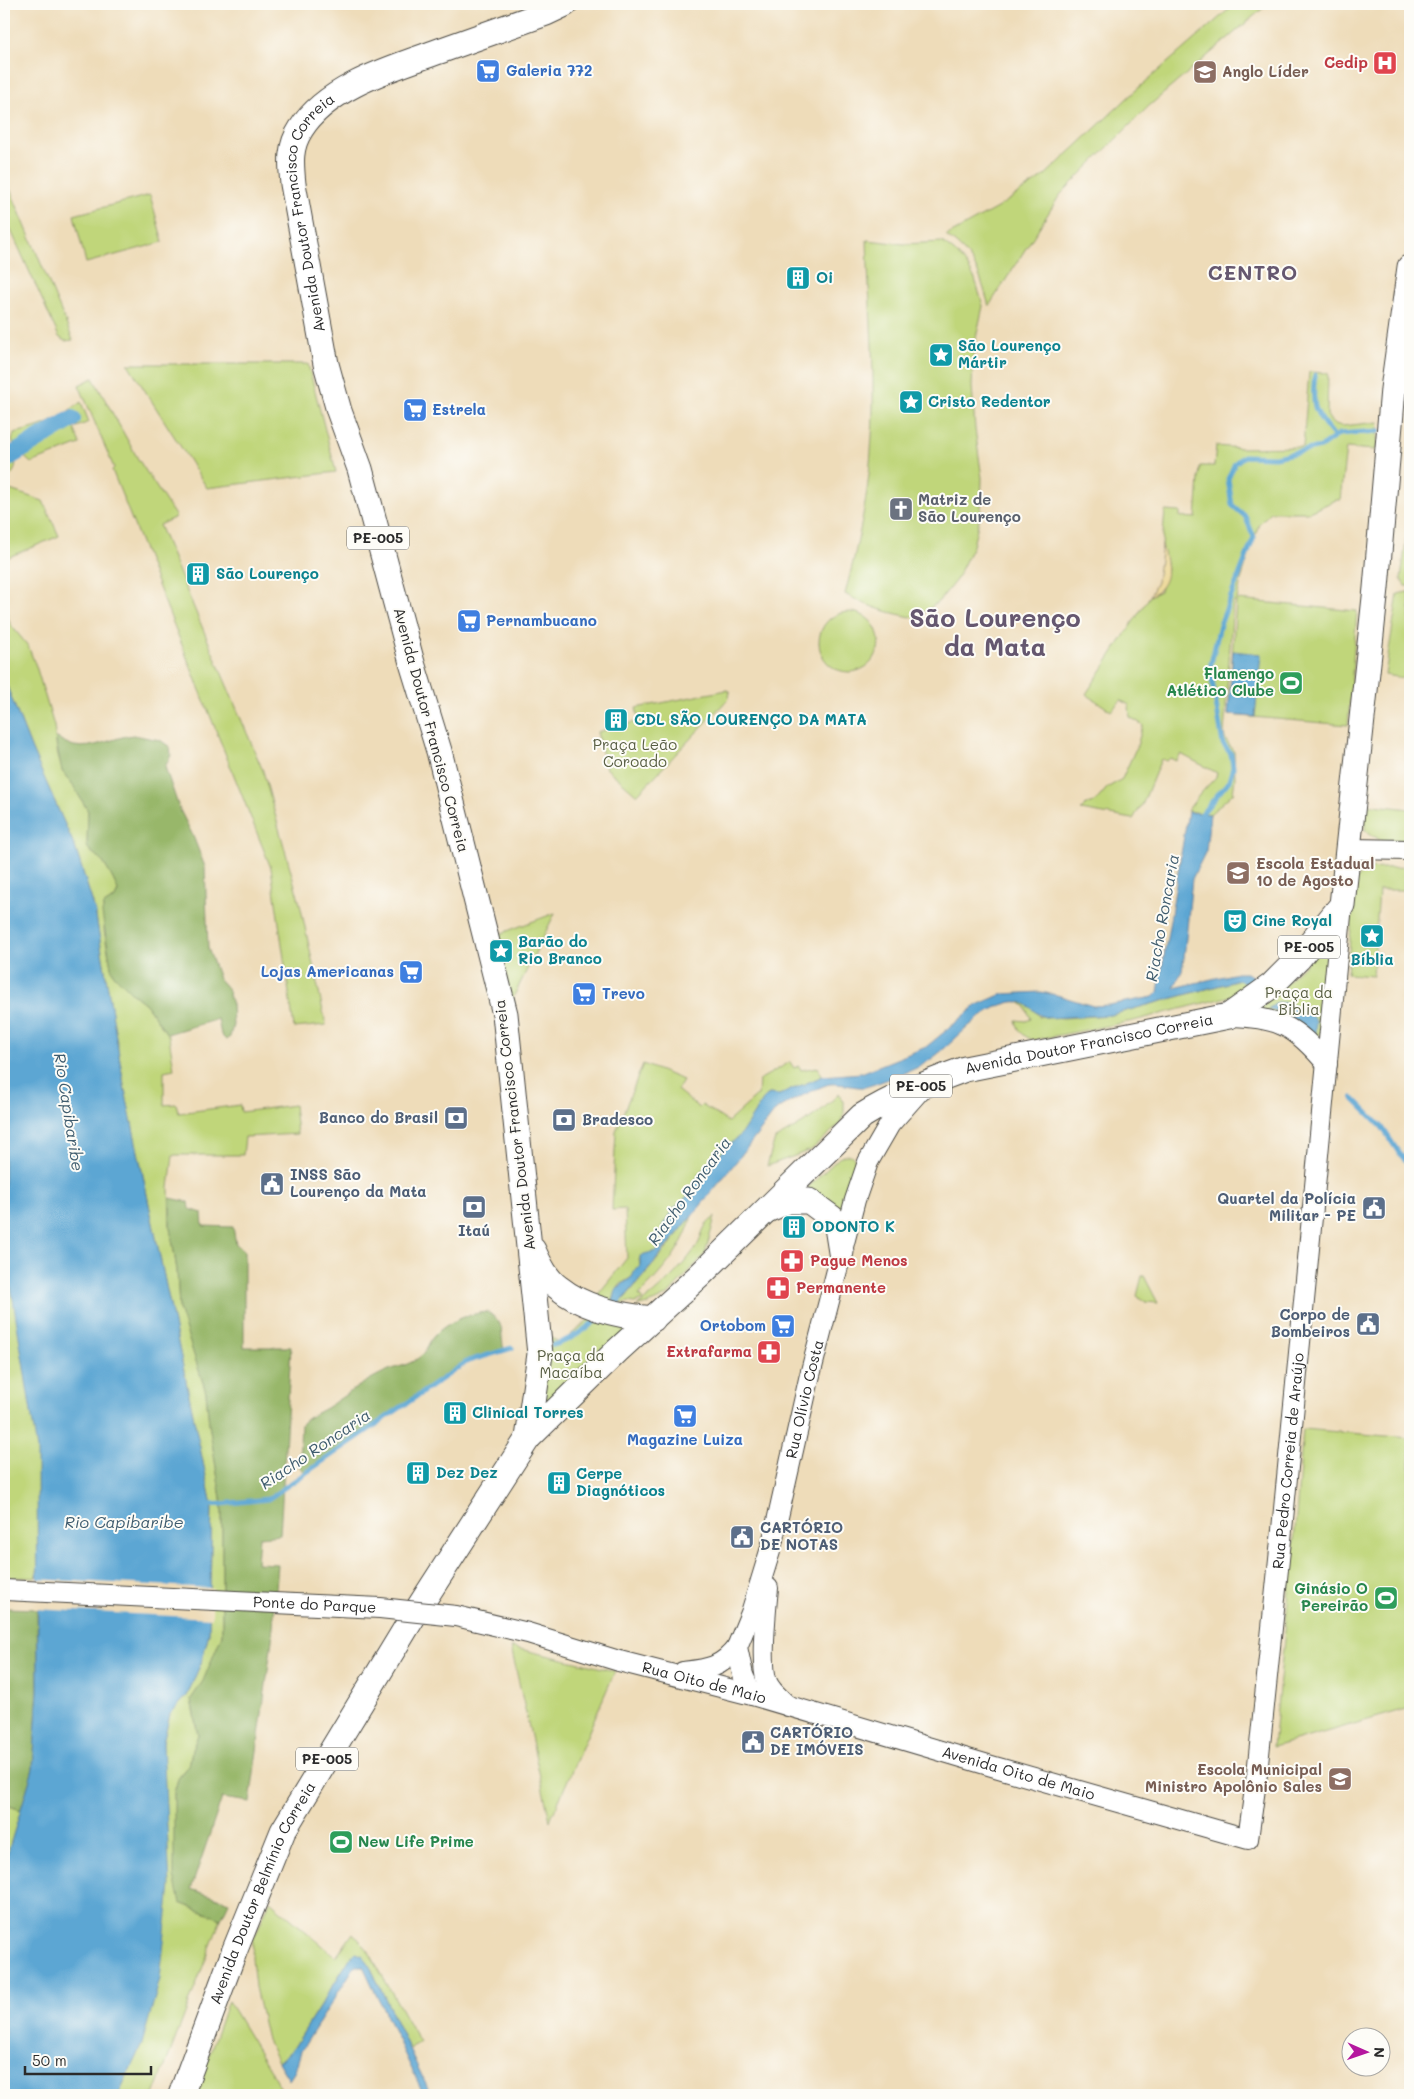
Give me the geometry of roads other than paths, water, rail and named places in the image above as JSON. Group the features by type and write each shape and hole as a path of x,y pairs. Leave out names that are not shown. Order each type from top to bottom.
{"main road":[{"name":"Avenida Doutor Francisco Correia","path":"526,1444 540,1354 505,1014 439,752 412,663 360,470 339,410 326,364 291,160 293,146 301,129 316,110 343,91 384,71 546,13 565,4"},
{"path":"1342,905 1376,588 1393,390 1410,267"},
{"name":"Avenida Doutor Francisco Correia","path":"526,1444 862,1116 877,1106 926,1084 965,1070 1018,1057 1135,1036 1229,1016 1266,991 1298,959 1342,905"},
{"path":"765,1211 788,1201 809,1201 832,1218 837,1227 841,1252"},
{"path":"528,1238 542,1268 558,1288 608,1313 653,1319"},
{"name":"Avenida Doutor Belmínio Correia","path":"181,2095 234,1952 283,1831 414,1615 526,1444"}],"street":[{"path":"1349,849 1410,850"},
{"name":"Rua Pedro Correia de Araújo","path":"1248,1839 1257,1774 1342,905"},
{"path":"1229,1016 1257,1016 1277,1022 1310,1044 1327,1064"},
{"name":"Rua Olívio Costa","path":"737,1647 751,1613 771,1548 809,1379 855,1200 868,1162 890,1124 926,1084"},
{"name":"Rua Olívio Costa","path":"771,1548 764,1630 767,1682 772,1691 789,1707"},
{"name":"Ponte do Parque","path":"4,1590 380,1608 456,1616 528,1633 619,1661"},
{"path":"671,1673 709,1669 730,1657 737,1647"},
{"path":"737,1647 743,1675 752,1695"},
{"path":"720,1686 743,1675 765,1653"},
{"name":"Rua Oito de Maio","path":"619,1661 720,1686 789,1707"},
{"name":"Avenida Oito de Maio","path":"789,1707 1248,1839"}],"water":[{"path":"1233,651 1261,654 1255,717 1228,715"},
{"name":"Rio Capibaribe","path":"4,679 32,750 75,847 95,910 124,1085 212,1505 209,1633 201,1663 187,1696 170,1714 163,1743 170,1886 160,1979 142,2044 118,2095 4,2095 4,1865 33,1769 38,1690 37,1450 4,1243"},
{"path":"1188,812 1210,814 1206,851 1192,879 1182,971 1174,988 1237,973 1247,973 1256,979 1247,985 1239,980 1111,1015 1048,1018 1021,1002 1008,1003 984,1014 933,1058 918,1067 865,1087 830,1084 803,1095 776,1110 618,1306 612,1302 616,1289 632,1277 636,1268 640,1267 640,1256 664,1246 662,1227 673,1209 692,1190 699,1174 741,1134 765,1097 769,1094 779,1095 823,1076 861,1073 926,1047 977,1005 1002,994 1040,992 1093,1006 1153,997 1158,992"},
{"path":"1278,1002 1299,1007 1308,1012 1316,1021 1315,1037 1289,1016 1268,1009"},
{"path":"355,1953 362,1955 368,1962 431,2095 424,2095 363,1966 355,1966 301,2051 295,2071 289,2080 278,2062 293,2049"}],"waterway":[{"path":"1315,375 1313,395 1316,409 1322,421 1335,437"},
{"path":"4,460 72,419"},
{"name":"Riacho Roncaria","path":"1199,817 1229,781 1233,767 1231,754 1223,744 1210,668 1220,625 1254,537 1245,516 1232,505 1228,479 1235,463 1244,456 1275,457 1321,447 1339,434 1379,431"},
{"path":"1353,1098 1382,1127 1399,1153 1410,1165"},
{"name":"Riacho Roncaria","path":"553,1345 572,1338 599,1318"},
{"name":"Riacho Roncaria","path":"207,1503 212,1505 268,1499 468,1361 512,1348"}],"place":[{"name":"Cedip","path":"1385,63"},
{"name":"Galeria 772","path":"488,71"},
{"name":"Anglo Líder","path":"1205,72"},
{"name":"Oi","path":"798,278"},
{"name":"São Lourenço Mártir","path":"941,355"},
{"name":"Cristo Redentor","path":"911,402"},
{"name":"Estrela","path":"415,410"},
{"name":"Matriz de São Lourenço","path":"901,509"},
{"name":"São Lourenço","path":"198,574"},
{"name":"Pernambucano","path":"469,621"},
{"name":"Flamengo Atlético Clube","path":"1291,683"},
{"name":"CDL SÃO LOURENÇO DA MATA","path":"616,720"},
{"name":"Escola Estadual 10 de Agosto","path":"1238,873"},
{"name":"Cine Royal","path":"1235,921"},
{"name":"Bíblia","path":"1372,936"},
{"name":"Barão do Rio Branco","path":"501,951"},
{"name":"Lojas Americanas","path":"411,972"},
{"name":"Trevo","path":"584,994"},
{"name":"Banco do Brasil","path":"456,1118"},
{"name":"Bradesco","path":"564,1120"},
{"name":"INSS São Lourenço da Mata","path":"272,1184"},
{"name":"Itaú","path":"474,1207"},
{"name":"Quartel da Polícia Militar - PE","path":"1374,1208"},
{"name":"ODONTO K","path":"794,1227"},
{"name":"Pague Menos","path":"792,1261"},
{"name":"Permanente","path":"778,1288"},
{"name":"Corpo de Bombeiros","path":"1368,1324"},
{"name":"Ortobom","path":"783,1326"},
{"name":"Extrafarma","path":"769,1352"},
{"name":"Clinical Torres","path":"455,1413"},
{"name":"Magazine Luiza","path":"685,1416"},
{"name":"Dez Dez","path":"418,1473"},
{"name":"Cerpe Diagnóticos","path":"559,1483"},
{"name":"CARTÓRIO DE NOTAS","path":"742,1537"},
{"name":"Ginásio O Pereirão","path":"1386,1598"},
{"name":"CARTÓRIO DE IMÓVEIS","path":"753,1742"},
{"name":"Escola Municipal Ministro Apolônio Sales","path":"1340,1779"},
{"name":"New Life Prime","path":"341,1842"}],"district":[{"name":"CENTRO","path":"1253,273"},
{"name":"São Lourenço da Mata","path":"995,632"}],"park label":[{"name":"Praça Leão Coroado","path":"635,754"},
{"name":"Praça da Biblia","path":"1299,1002"},
{"name":"Praça da Macaíba","path":"571,1364"}]}
